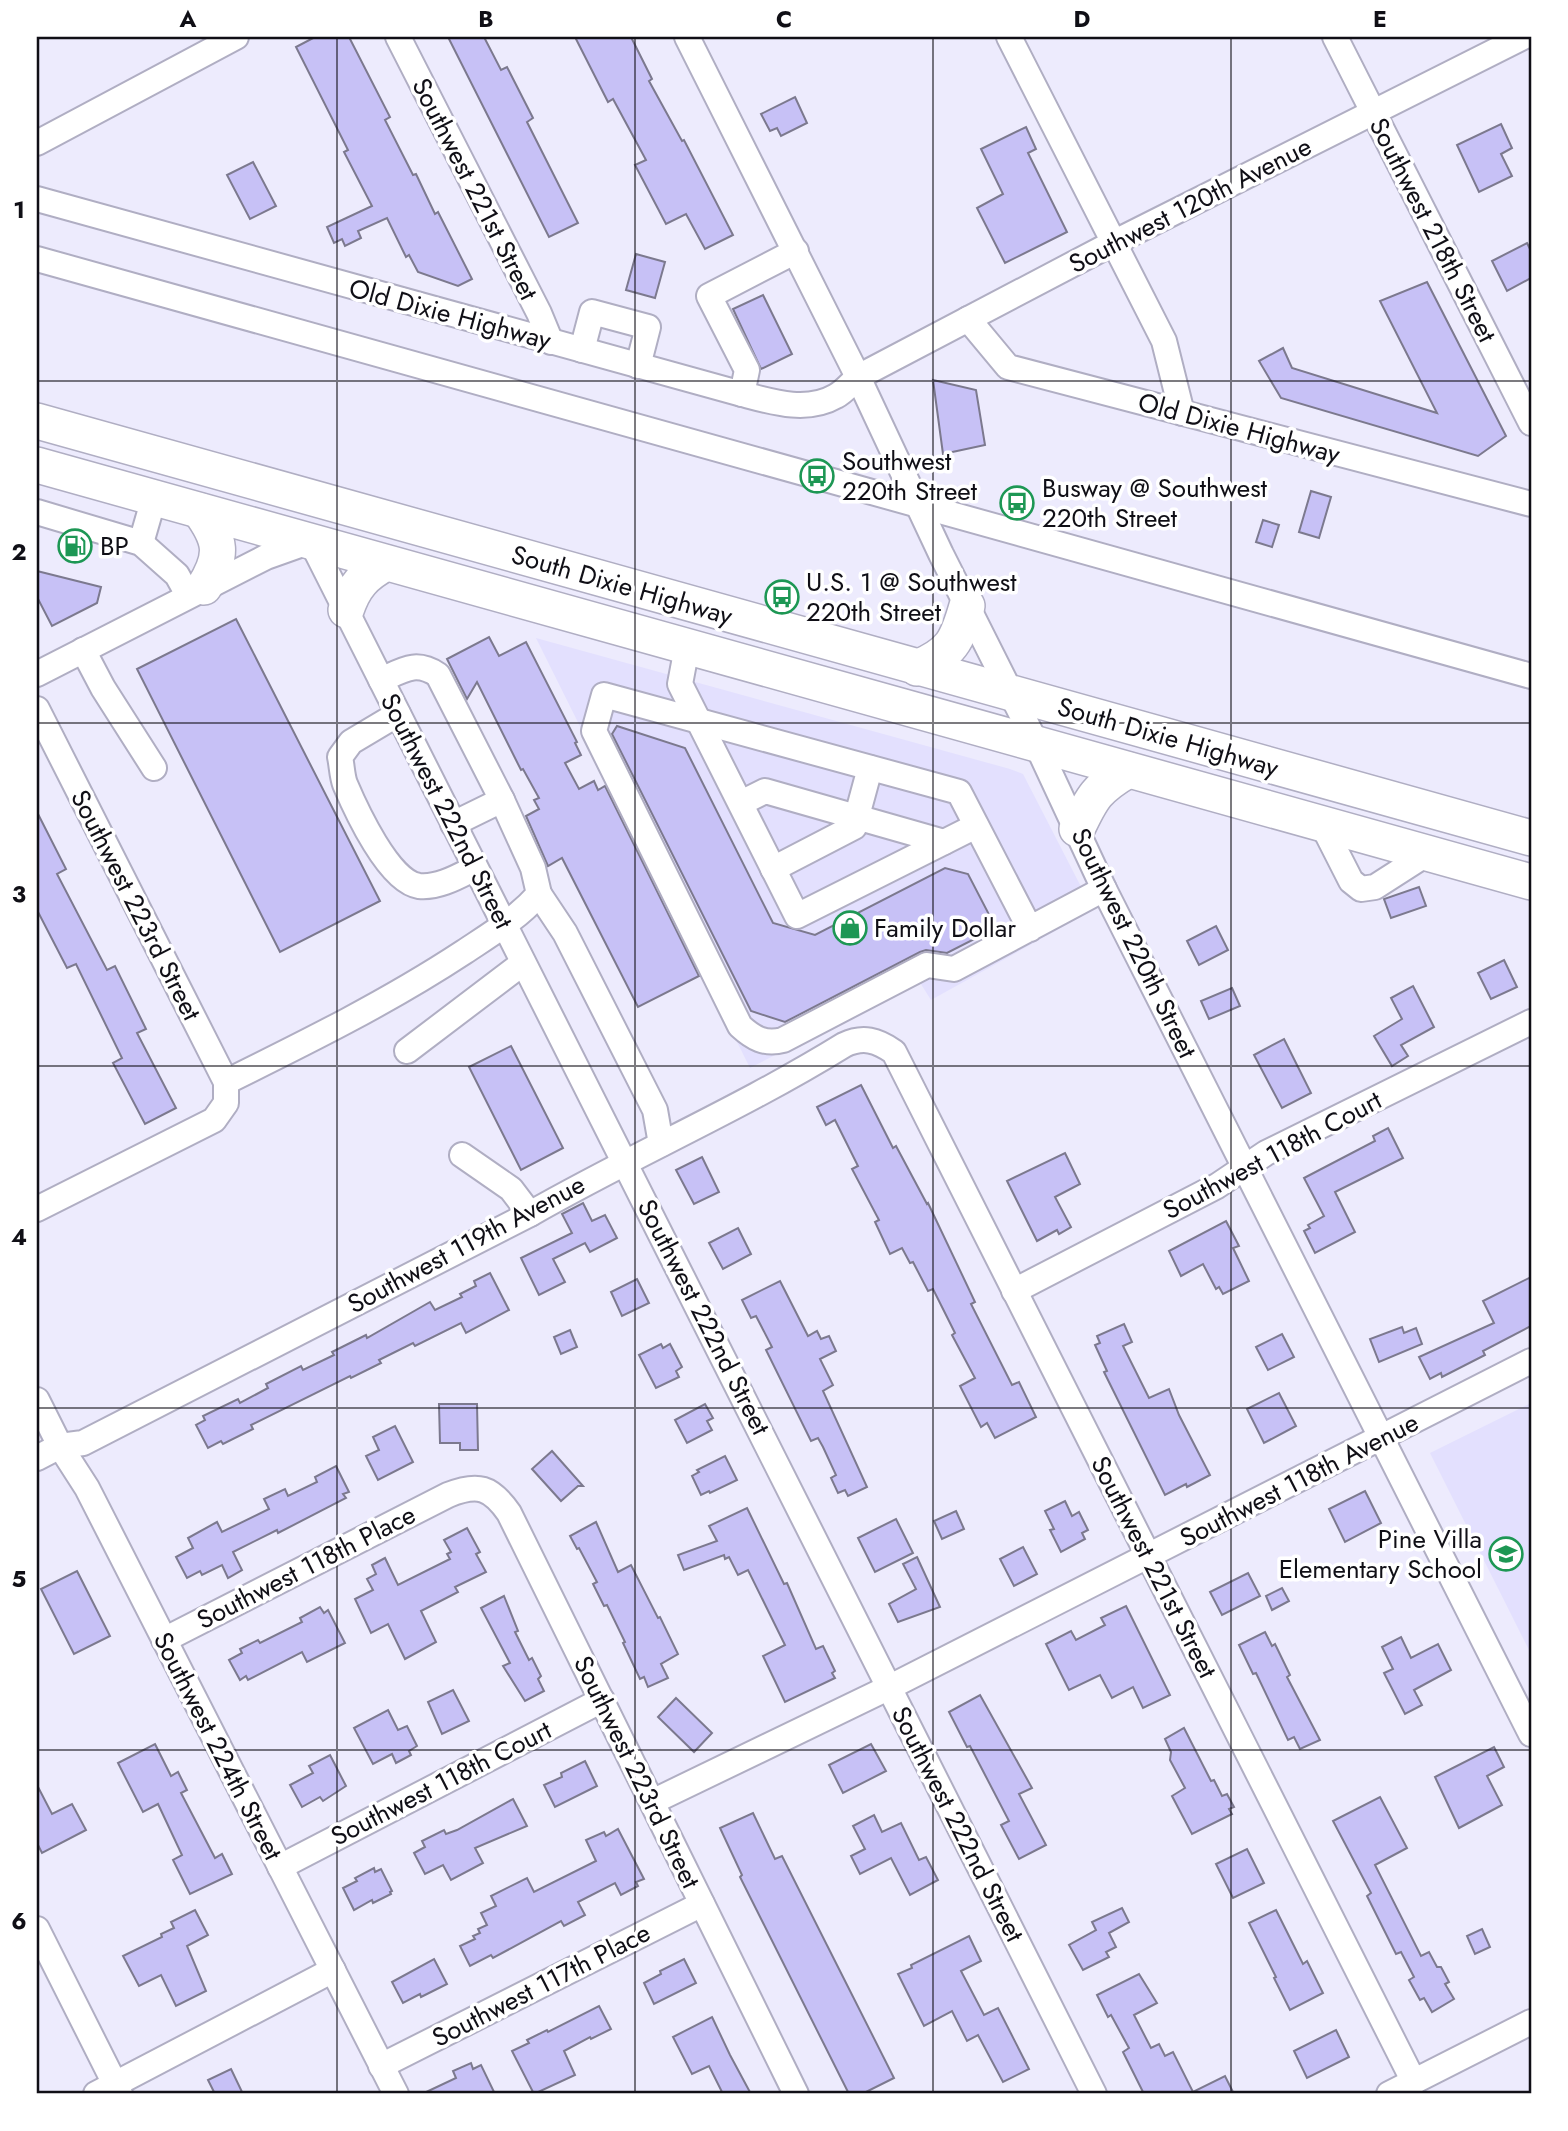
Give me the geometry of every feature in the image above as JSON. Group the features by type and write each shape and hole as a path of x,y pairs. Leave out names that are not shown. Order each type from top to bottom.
{"highway":[{"name":"South Dixie Highway","path":"37,421 1531,838"},
{"name":"South Dixie Highway","path":"37,465 1531,882"},
{"path":"273,487 294,505 311,541 335,528 352,528 563,588 609,581"},
{"path":"196,591 218,562 218,544 214,530 200,511"},
{"path":"346,610 358,583 372,570 386,563"},
{"path":"918,668 937,660 950,649 960,632 967,606"},
{"path":"687,647 738,642 972,705 994,706 1012,693"},
{"path":"1036,743 1060,731 1076,730 1298,792 1348,787"},
{"path":"1077,830 1093,796 1108,782 1128,770"}],"street":[{"path":"37,143 236,37"},
{"name":"Southwest 221st Street","path":"398,37 539,313 551,342"},
{"name":"Southwest 220th Street","path":"687,37 858,377 1104,889 1531,1734"},
{"path":"1009,37 1164,341 1182,413"},
{"name":"Southwest 218th Street","path":"1335,37 1531,423"},
{"name":"Southwest 120th Avenue","path":"858,377 1113,243 1523,37"},
{"name":"Old Dixie Highway","path":"37,199 742,394 789,404 813,404 837,396 858,377"},
{"path":"742,394 747,370 709,296 796,251"},
{"path":"37,259 1531,676"},
{"path":"582,350 592,312 648,327 638,366"},
{"name":"Old Dixie Highway","path":"968,319 1008,367 1531,504"},
{"path":"141,543 154,498"},
{"path":"37,512 141,543 196,591"},
{"path":"37,674 266,557 311,541"},
{"name":"Southwest 222nd Street","path":"311,541 1094,2094"},
{"path":"687,647 680,684 797,916 976,826"},
{"path":"83,650 103,688 154,768"},
{"path":"381,680 417,667 428,668 438,675 502,800 533,868 539,894 565,933 655,1110 661,1144"},
{"path":"1030,929 959,792 604,695 594,731 740,1026 750,1036 772,1043 783,1040 927,965 954,969 1030,929 1104,889"},
{"name":"Southwest 223rd Street","path":"37,709 226,1093"},
{"path":"398,714 351,742 340,757 344,781 385,860 401,877 419,886 449,882 475,868"},
{"path":"774,869 854,827 870,768"},
{"path":"741,803 765,791 944,842"},
{"path":"453,824 502,800"},
{"path":"1322,824 1351,881 1361,889 1375,887 1428,853"},
{"path":"37,1209 214,1120 226,1093 413,985 504,925 527,908 539,894"},
{"path":"407,1051 523,963"},
{"name":"Southwest 118th Court","path":"1014,1291 1217,1186 1266,1153 1531,1022"},
{"name":"Southwest 119th Avenue","path":"37,1458 60,1446 83,1443 530,1214 854,1040 881,1043 894,1052"},
{"name":"Southwest 221st Street","path":"894,1052 1414,2081"},
{"path":"462,1154 511,1189 530,1214"},
{"name":"Southwest 118th Avenue","path":"652,1802 890,1687 1531,1361"},
{"name":"Southwest 224th Street","path":"37,1400 60,1446 87,1488 396,2094"},
{"name":"Southwest 223rd Street","path":"449,1494 472,1487 480,1488 489,1492 503,1505 796,2094"},
{"name":"Southwest 118th Place","path":"164,1640 449,1494"},
{"name":"Southwest 118th Court","path":"280,1867 602,1700"},
{"name":"Southwest 117th Place","path":"381,2066 702,1904"},
{"path":"37,1929 110,2091 333,1970"},
{"path":"1389,2094 1531,2022"}],"shaded area":[{"path":"536,638 1023,774 1093,910 931,1000 919,981 750,1068"},
{"name":"Pine Villa Elementary School","path":"1531,1403 1531,1654 1430,1453"}],"building":[{"path":"315,37 349,37 390,117 385,120 435,214 438,212 472,279 458,286 418,272 409,255 406,257 387,218 358,231 361,238 345,246 342,239 334,243 327,227 372,206 344,152 348,150 296,47"},
{"path":"448,37 484,37 501,70 507,67 533,118 527,122 578,223 549,237"},
{"path":"575,37 631,37 652,79 649,81 682,141 684,140 733,235 705,249 686,214 666,224 635,165 646,160 613,99 608,102"},
{"path":"795,97 807,123 781,136 777,128 770,131 761,114"},
{"path":"1501,124 1512,148 1501,154 1512,176 1479,192 1457,145"},
{"path":"1026,127 1036,149 1028,153 1067,232 1005,263 977,208 1003,194 981,149"},
{"path":"253,162 276,206 250,219 227,175"},
{"path":"1527,243 1531,251 1531,278 1507,291 1492,261"},
{"path":"636,254 665,262 655,298 626,290"},
{"path":"1427,282 1506,436 1478,456 1281,398 1259,361 1283,348 1292,368 1437,413 1380,301"},
{"path":"763,295 792,354 761,369 733,309"},
{"path":"933,380 976,390 985,445 943,454"},
{"path":"1311,491 1331,497 1319,538 1299,532"},
{"path":"1263,520 1279,525 1272,547 1256,542"},
{"path":"37,571 101,587 97,603 52,626 37,597"},
{"path":"236,619 380,901 280,952 137,669"},
{"path":"489,637 499,656 526,642 577,742 575,743 581,755 565,763 579,789 594,781 598,790 605,786 699,976 638,1007 562,858 548,866 526,816 539,809 534,800 539,798 523,769 521,770 477,682 467,699 447,659"},
{"path":"617,726 685,748 773,923 815,935 945,868 968,874 996,928 947,953 926,950 920,952 785,1022 751,1011 612,734"},
{"path":"37,812 66,869 57,874 107,970 115,966 146,1029 137,1033 176,1108 145,1124 113,1063 122,1058 76,964 67,968 37,910"},
{"path":"1419,887 1426,906 1391,918 1384,899"},
{"path":"1216,926 1228,950 1199,965 1187,941"},
{"path":"1504,960 1517,987 1491,999 1478,973"},
{"path":"1413,986 1434,1027 1401,1045 1408,1056 1392,1066 1374,1036 1402,1019 1391,998"},
{"path":"1232,988 1240,1006 1209,1019 1201,1001"},
{"path":"1284,1039 1311,1093 1282,1108 1254,1055"},
{"path":"511,1046 563,1148 521,1170 469,1067"},
{"path":"861,1085 893,1148 896,1146 928,1203 975,1302 971,1304 1012,1385 1019,1382 1036,1417 995,1438 987,1423 981,1427 960,1386 975,1378 952,1335 955,1333 933,1289 928,1291 913,1262 910,1263 902,1248 890,1254 875,1222 879,1220 852,1169 858,1166 835,1120 826,1125 817,1107"},
{"path":"1388,1128 1403,1158 1335,1192 1355,1232 1315,1253 1304,1231 1310,1228 1308,1225 1324,1216 1304,1178 1375,1141 1373,1136"},
{"path":"1065,1153 1080,1184 1055,1197 1071,1227 1059,1234 1057,1230 1037,1241 1007,1181"},
{"path":"702,1157 719,1192 694,1204 676,1170"},
{"path":"583,1203 592,1221 605,1215 617,1238 590,1252 585,1243 553,1259 565,1282 539,1295 521,1258 572,1233 562,1214"},
{"path":"1226,1221 1239,1246 1233,1248 1249,1281 1223,1294 1219,1287 1216,1289 1203,1264 1181,1276 1169,1251"},
{"path":"738,1228 751,1254 723,1269 709,1243"},
{"path":"490,1273 509,1310 466,1333 461,1323 415,1346 413,1343 379,1360 381,1363 251,1425 253,1429 223,1444 221,1441 208,1448 196,1425 205,1420 203,1416 238,1399 240,1403 268,1388 266,1384 301,1366 303,1370 334,1355 332,1352 366,1335 367,1338 430,1302 435,1310 462,1297 460,1294 476,1286 474,1281"},
{"path":"1531,1277 1531,1326 1483,1351 1485,1355 1442,1377 1441,1373 1430,1379 1419,1357 1494,1323 1483,1301"},
{"path":"637,1279 649,1303 622,1316 611,1292"},
{"path":"780,1281 808,1336 817,1331 821,1339 829,1336 836,1351 820,1359 833,1385 823,1391 867,1487 848,1496 845,1490 838,1493 831,1478 836,1475 823,1447 818,1438 811,1441 766,1350 772,1347 756,1316 751,1318 742,1300"},
{"path":"1124,1324 1132,1342 1123,1346 1149,1398 1169,1389 1179,1415 1210,1475 1165,1495 1104,1372 1107,1371 1095,1345 1100,1343 1097,1336"},
{"path":"1402,1327 1404,1333 1416,1328 1422,1344 1379,1362 1370,1339"},
{"path":"570,1330 577,1347 561,1354 554,1337"},
{"path":"1282,1334 1294,1357 1268,1370 1256,1347"},
{"path":"661,1344 663,1348 670,1344 682,1367 676,1371 679,1377 656,1388 639,1355"},
{"path":"1279,1393 1296,1426 1264,1443 1247,1409"},
{"path":"439,1404 477,1404 478,1450 460,1450 460,1443 440,1443"},
{"path":"705,1404 713,1418 707,1421 712,1430 687,1443 675,1420"},
{"path":"395,1426 413,1462 378,1480 366,1456 379,1450 373,1437"},
{"path":"552,1451 583,1486 578,1486 561,1501 532,1469"},
{"path":"725,1456 737,1480 701,1495 692,1476 699,1472 697,1470"},
{"path":"336,1466 349,1492 343,1494 346,1498 278,1533 277,1530 233,1552 242,1570 228,1578 222,1565 202,1575 200,1571 187,1578 176,1557 193,1548 188,1538 217,1522 222,1532 269,1509 264,1499 285,1489 288,1496 317,1482 315,1477"},
{"path":"1365,1491 1381,1523 1345,1542 1329,1509"},
{"path":"1065,1501 1072,1516 1079,1512 1088,1530 1082,1533 1085,1539 1061,1552 1050,1530 1054,1529 1045,1511"},
{"path":"747,1508 784,1584 787,1583 816,1649 823,1646 835,1671 832,1673 835,1678 785,1702 763,1656 785,1645 748,1570 738,1575 729,1557 725,1559 724,1555 684,1570 678,1555 717,1541 709,1526"},
{"path":"956,1511 964,1529 942,1539 934,1521"},
{"path":"896,1519 913,1553 875,1572 858,1538"},
{"path":"596,1522 618,1572 631,1565 678,1654 661,1664 668,1678 648,1687 644,1677 640,1679 607,1605 604,1606 593,1584 597,1582 570,1536"},
{"path":"467,1528 480,1552 476,1554 486,1572 455,1587 458,1592 421,1611 436,1642 405,1659 388,1624 371,1633 355,1599 373,1590 367,1579 376,1574 372,1565 385,1558 398,1585 450,1559 447,1554 451,1552 444,1540"},
{"path":"1023,1547 1037,1574 1014,1586 1000,1559"},
{"path":"917,1557 940,1607 898,1622 889,1604 916,1589 903,1564"},
{"path":"77,1571 110,1636 74,1654 41,1589"},
{"path":"1248,1573 1260,1596 1222,1615 1210,1592"},
{"path":"1282,1588 1289,1601 1272,1610 1266,1596"},
{"path":"504,1596 518,1631 515,1632 529,1660 532,1658 541,1676 538,1679 544,1691 525,1701 503,1666 510,1663 481,1608"},
{"path":"1126,1606 1170,1695 1143,1708 1133,1687 1112,1698 1100,1675 1069,1690 1046,1644 1071,1631 1076,1640 1105,1625 1101,1618"},
{"path":"320,1607 324,1613 328,1610 345,1643 307,1662 302,1652 248,1680 246,1676 240,1680 229,1660 242,1653 240,1649 258,1640 260,1643 302,1622 300,1618"},
{"path":"1265,1632 1272,1646 1275,1644 1290,1675 1287,1677 1320,1740 1300,1749 1294,1737 1288,1740 1256,1673 1253,1674 1239,1645"},
{"path":"1401,1637 1411,1658 1438,1644 1451,1670 1414,1690 1422,1705 1405,1714 1384,1673 1393,1669 1382,1647"},
{"path":"453,1690 469,1721 442,1734 428,1702"},
{"path":"980,1695 1032,1788 1019,1794 1046,1845 1019,1859 1001,1825 1009,1821 949,1712"},
{"path":"676,1698 712,1733 694,1752 658,1717"},
{"path":"388,1710 398,1730 407,1726 417,1746 409,1751 411,1755 396,1763 392,1754 373,1764 354,1728"},
{"path":"1184,1728 1211,1781 1214,1780 1222,1796 1227,1794 1234,1807 1229,1809 1232,1814 1192,1834 1172,1796 1185,1788 1170,1760 1171,1752 1165,1739"},
{"path":"155,1744 171,1776 178,1772 187,1790 181,1793 215,1858 222,1854 232,1874 190,1894 173,1860 182,1855 158,1804 143,1812 118,1763"},
{"path":"871,1744 886,1771 843,1793 829,1765"},
{"path":"1494,1747 1504,1767 1487,1776 1502,1805 1459,1828 1435,1777"},
{"path":"330,1755 346,1786 323,1801 320,1797 302,1807 290,1785 313,1773 309,1766"},
{"path":"585,1761 597,1786 555,1807 544,1785 562,1777 561,1773"},
{"path":"37,1785 52,1814 72,1804 86,1830 42,1853 37,1843"},
{"path":"1380,1797 1407,1848 1375,1865 1421,1956 1429,1952 1437,1967 1441,1967 1449,1982 1445,1984 1454,1999 1432,2012 1424,1998 1420,2000 1409,1980 1414,1977 1401,1952 1396,1954 1367,1896 1371,1893 1333,1821"},
{"path":"513,1799 527,1826 475,1848 483,1863 451,1880 443,1865 425,1874 414,1853 425,1847 422,1841 444,1830 446,1834 457,1830"},
{"path":"753,1813 775,1859 782,1856 894,2078 862,2094 849,2094 740,1877 742,1875 720,1828"},
{"path":"874,1815 882,1832 901,1823 919,1860 926,1857 938,1880 910,1895 891,1858 860,1874 851,1856 865,1849 853,1826"},
{"path":"618,1829 644,1879 636,1882 638,1886 621,1895 615,1883 578,1902 585,1915 564,1926 561,1921 493,1958 491,1955 470,1966 460,1946 475,1939 473,1936 480,1933 478,1929 487,1925 481,1913 496,1906 491,1896 527,1878 534,1892 596,1861 586,1840 604,1832 606,1836"},
{"path":"1247,1849 1264,1883 1233,1898 1216,1864"},
{"path":"374,1868 375,1872 381,1869 391,1894 354,1910 343,1888"},
{"path":"1122,1908 1129,1922 1109,1933 1116,1947 1106,1952 1109,1957 1083,1970 1069,1945 1096,1930 1092,1922"},
{"path":"195,1910 208,1935 187,1946 206,1991 176,2006 161,1975 139,1986 123,1956 162,1937 161,1934 174,1928 171,1922"},
{"path":"1276,1910 1303,1964 1307,1961 1323,1993 1290,2010 1249,1923"},
{"path":"1482,1929 1490,1947 1475,1954 1467,1936"},
{"path":"969,1936 981,1961 961,1971 984,2015 998,2008 1029,2069 1003,2082 978,2035 967,2041 952,2011 924,2026 898,1974"},
{"path":"434,1959 447,1984 403,2003 392,1982"},
{"path":"684,1959 696,1983 654,2004 644,1983"},
{"path":"1139,1974 1157,2003 1134,2015 1151,2048 1159,2044 1165,2056 1173,2052 1193,2092 1225,2076 1234,2094 1144,2094 1123,2052 1129,2048 1097,1995"},
{"path":"599,2006 611,2029 564,2051 575,2075 534,2094 512,2051 529,2043 527,2040"},
{"path":"712,2017 751,2094 723,2094 709,2066 692,2074 673,2037"},
{"path":"1336,2030 1349,2057 1307,2078 1294,2051"},
{"path":"471,2063 473,2069 481,2065 495,2094 422,2094 456,2078 453,2071"},
{"path":"231,2069 243,2094 215,2094 208,2080"}],"place":[{"name":"Southwest 220th Street","path":"817,476"},
{"name":"Busway @ Southwest 220th Street","path":"1017,503"},
{"name":"BP","path":"75,546"},
{"name":"U.S. 1 @ Southwest 220th Street","path":"782,597"},
{"name":"Family Dollar","path":"850,928"},
{"name":"Pine Villa Elementary School","path":"1506,1554"}]}
